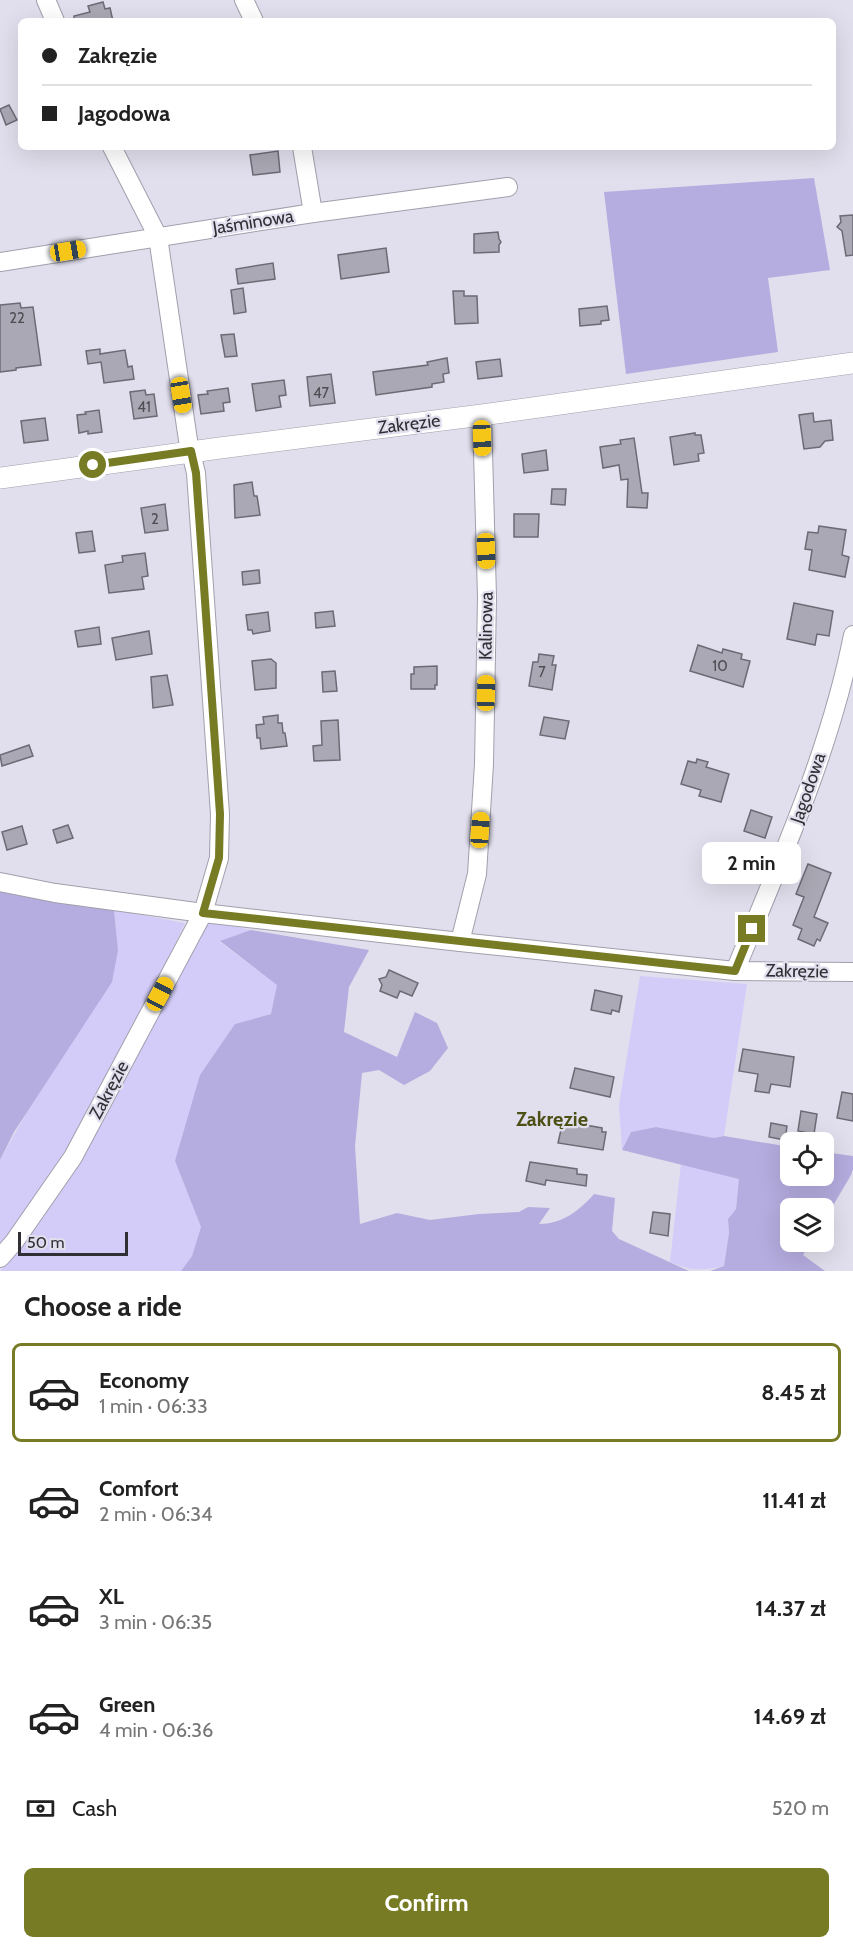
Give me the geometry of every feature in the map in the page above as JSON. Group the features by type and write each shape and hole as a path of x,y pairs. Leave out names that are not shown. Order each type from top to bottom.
{"street":[{"path":"46,0 54,18"},
{"path":"244,0 253,18"},
{"path":"114,150 158,237 196,473 220,814 219,858 203,913"},
{"path":"302,150 312,213"},
{"name":"Jaśminowa","path":"0,262 312,213 508,187"},
{"name":"Zakręzie","path":"0,478 191,451 482,415 853,363"},
{"name":"Kalinowa","path":"460,942 477,874 484,764 487,597 482,415"},
{"name":"Jagodowa","path":"735,971 804,804 844,681 853,635"},
{"name":"Zakręzie","path":"0,882 55,893 203,913 460,942 735,971 853,972"},
{"name":"Zakręzie","path":"0,1258 14,1242 73,1157 203,913"}],"shaded area":[{"path":"814,178 830,270 768,278 778,352 626,374 604,192"},
{"path":"0,889 114,910 118,950 112,982 14,1132 0,1160"},
{"path":"114,910 185,923 138,1022 59,1170 0,1251 0,1160 118,950"},
{"path":"202,919 251,930 220,942 278,985 271,1014 235,1024 175,1161 201,1227 192,1256 181,1271 0,1271 74,1170"},
{"path":"251,930 369,950 349,987 344,1032 397,1057 415,1012 437,1023 448,1048 430,1071 404,1085 379,1070 362,1073 355,1146 360,1224 397,1213 430,1220 519,1212 528,1207 550,1208 539,1224 555,1222 570,1215 594,1194 615,1198 612,1231 619,1239 689,1271 181,1271 192,1256 201,1227 175,1161 200,1075 235,1024 271,1014 277,985 220,941"},
{"path":"640,976 747,984 724,1136 714,1138 656,1127 631,1132 622,1150 619,1105"},
{"path":"656,1127 714,1138 724,1136 780,1145 780,1186 834,1186 834,1153 853,1156 851,1175 834,1204 834,1198 780,1198 780,1252 805,1252 803,1255 825,1271 710,1271 724,1266 729,1233 728,1219 736,1209 739,1179 622,1150 631,1132"},
{"path":"681,1163 739,1179 736,1209 728,1219 729,1233 724,1266 696,1269 670,1262"}],"building":[{"path":"103,2 105,9 110,8 112,18 74,18 74,16 90,12 88,6"},
{"path":"9,105 17,120 6,125 0,109"},
{"path":"278,151 280,172 253,175 250,155"},
{"path":"853,215 853,255 846,256 842,231 837,227 841,222 840,216"},
{"path":"498,232 501,242 499,252 474,253 474,234"},
{"path":"386,248 389,272 341,279 338,255"},
{"path":"273,263 275,279 238,284 236,269"},
{"path":"243,288 246,312 234,314 231,290"},
{"path":"453,291 464,291 464,296 477,296 478,323 455,324"},
{"path":"20,303 21,308 33,307 41,365 0,372 0,305"},
{"path":"607,306 609,320 601,321 601,324 580,326 579,309"},
{"path":"234,334 237,356 225,357 221,335"},
{"path":"100,349 100,354 125,350 128,367 132,366 134,379 104,383 101,362 88,364 86,351"},
{"path":"447,358 449,373 443,374 444,382 432,384 432,387 376,395 373,372 428,365 427,362"},
{"path":"500,359 502,376 478,379 476,362"},
{"path":"331,374 335,403 310,406 307,377"},
{"path":"284,380 286,395 279,396 281,407 256,411 252,384"},
{"path":"228,388 230,402 223,403 224,411 201,414 198,395 208,394 207,391"},
{"path":"145,390 146,395 154,394 157,416 134,419 130,392"},
{"path":"99,410 102,432 79,433 77,415"},
{"path":"813,413 814,422 831,420 833,440 825,441 820,447 804,449 799,415"},
{"path":"45,418 48,440 24,443 21,421"},
{"path":"695,433 695,435 701,435 704,453 698,454 699,461 674,465 670,437"},
{"path":"634,438 642,493 648,493 647,508 627,507 628,479 621,480 619,465 603,468 600,447 621,444 620,440"},
{"path":"546,450 548,470 524,473 522,454"},
{"path":"252,482 260,515 235,518 234,485"},
{"path":"552,489 566,489 565,505 551,504"},
{"path":"165,504 168,530 145,533 141,508"},
{"path":"514,514 539,514 538,537 514,537"},
{"path":"819,526 846,530 842,555 849,557 845,577 809,570 812,550 805,549 808,532 818,533"},
{"path":"92,531 95,551 79,553 76,533"},
{"path":"145,553 148,576 142,577 144,589 109,593 105,565 123,562 122,556"},
{"path":"259,570 260,583 243,585 242,572"},
{"path":"794,603 833,611 829,636 817,634 815,645 787,639"},
{"path":"333,611 335,626 316,628 315,613"},
{"path":"268,612 270,631 253,634 252,630 248,630 246,615"},
{"path":"99,627 101,644 78,647 75,631"},
{"path":"149,631 152,654 116,660 112,638"},
{"path":"698,645 722,653 723,649 742,654 741,659 750,661 743,687 690,671"},
{"path":"539,654 554,656 552,665 556,665 552,690 529,686 533,662 538,662"},
{"path":"271,659 276,663 276,688 255,690 252,661"},
{"path":"437,666 435,689 411,689 411,674 414,674 414,667"},
{"path":"335,671 337,691 323,692 322,672"},
{"path":"167,675 173,705 153,708 151,677"},
{"path":"278,715 278,723 282,723 287,746 261,749 256,725 264,724 263,717"},
{"path":"544,717 569,721 565,739 540,735"},
{"path":"338,720 340,760 314,761 313,746 322,745 321,721"},
{"path":"29,745 33,756 2,766 0,755"},
{"path":"697,759 708,762 706,767 729,774 721,802 699,796 701,790 681,784 688,761 696,763"},
{"path":"751,810 772,817 765,838 744,831"},
{"path":"68,825 73,838 57,843 53,830"},
{"path":"22,826 27,844 7,850 2,832"},
{"path":"712,856 730,862 727,873 708,867"},
{"path":"808,864 831,873 814,917 828,923 820,941 817,939 814,946 798,939 802,929 793,925 804,897 796,894"},
{"path":"389,970 418,983 412,996 400,991 397,998 380,991 382,985 379,979 386,977"},
{"path":"595,990 622,996 619,1012 612,1010 611,1014 591,1010"},
{"path":"743,1049 794,1057 790,1087 771,1084 769,1093 755,1091 758,1074 739,1071"},
{"path":"575,1068 614,1077 610,1097 570,1088"},
{"path":"842,1092 853,1094 853,1121 837,1118"},
{"path":"801,1111 817,1114 814,1132 798,1131"},
{"path":"563,1121 602,1128 602,1132 606,1132 603,1150 558,1143"},
{"path":"771,1123 787,1126 786,1132 780,1132 780,1139 769,1137"},
{"path":"530,1162 577,1169 577,1174 587,1175 586,1186 546,1180 545,1185 526,1181"},
{"path":"653,1212 670,1214 668,1236 650,1233"}],"district":[{"name":"Zakręzie","path":"552,1119"}],"route":[{"path":"93,465 191,451 196,473 220,814 219,858 203,913 735,971 752,929"}]}
